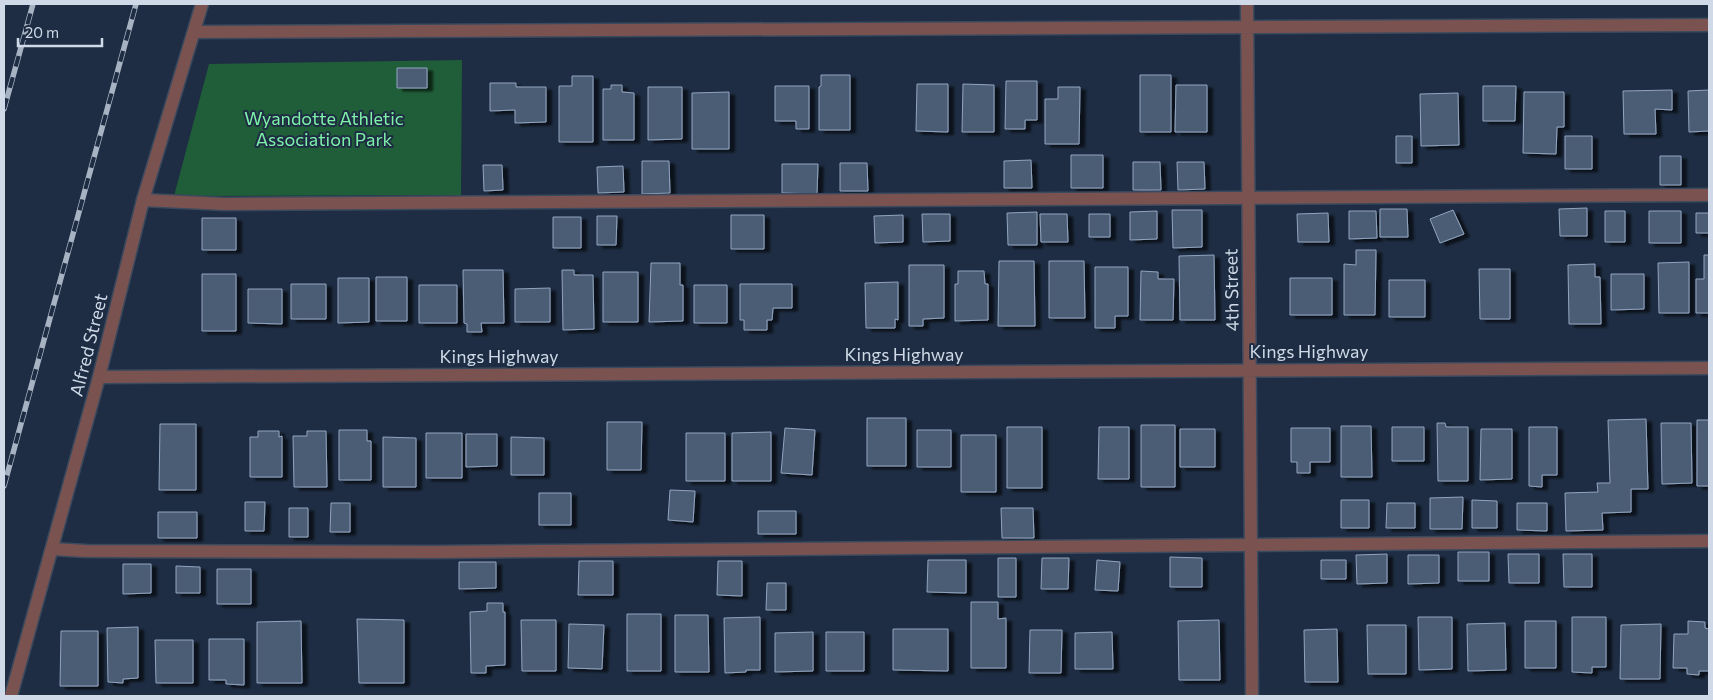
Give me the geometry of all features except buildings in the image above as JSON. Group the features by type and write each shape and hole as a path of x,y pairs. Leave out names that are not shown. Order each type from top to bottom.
{"street":[{"name":"Alfred Street","path":"11,696 99,377 144,200 202,4"},
{"name":"4th Street","path":"1247,4 1252,696"},
{"path":"194,32 1709,25"},
{"path":"144,200 225,204 1709,195"},
{"name":"Kings Highway","path":"99,377 1709,368"},
{"path":"52,549 96,552 435,552 1709,541"}],"green space":[{"name":"Wyandotte Athletic Association Park","path":"462,60 461,195 174,196 209,64"}],"railway":[{"path":"4,109 33,4"},
{"path":"4,486 136,4"}]}
